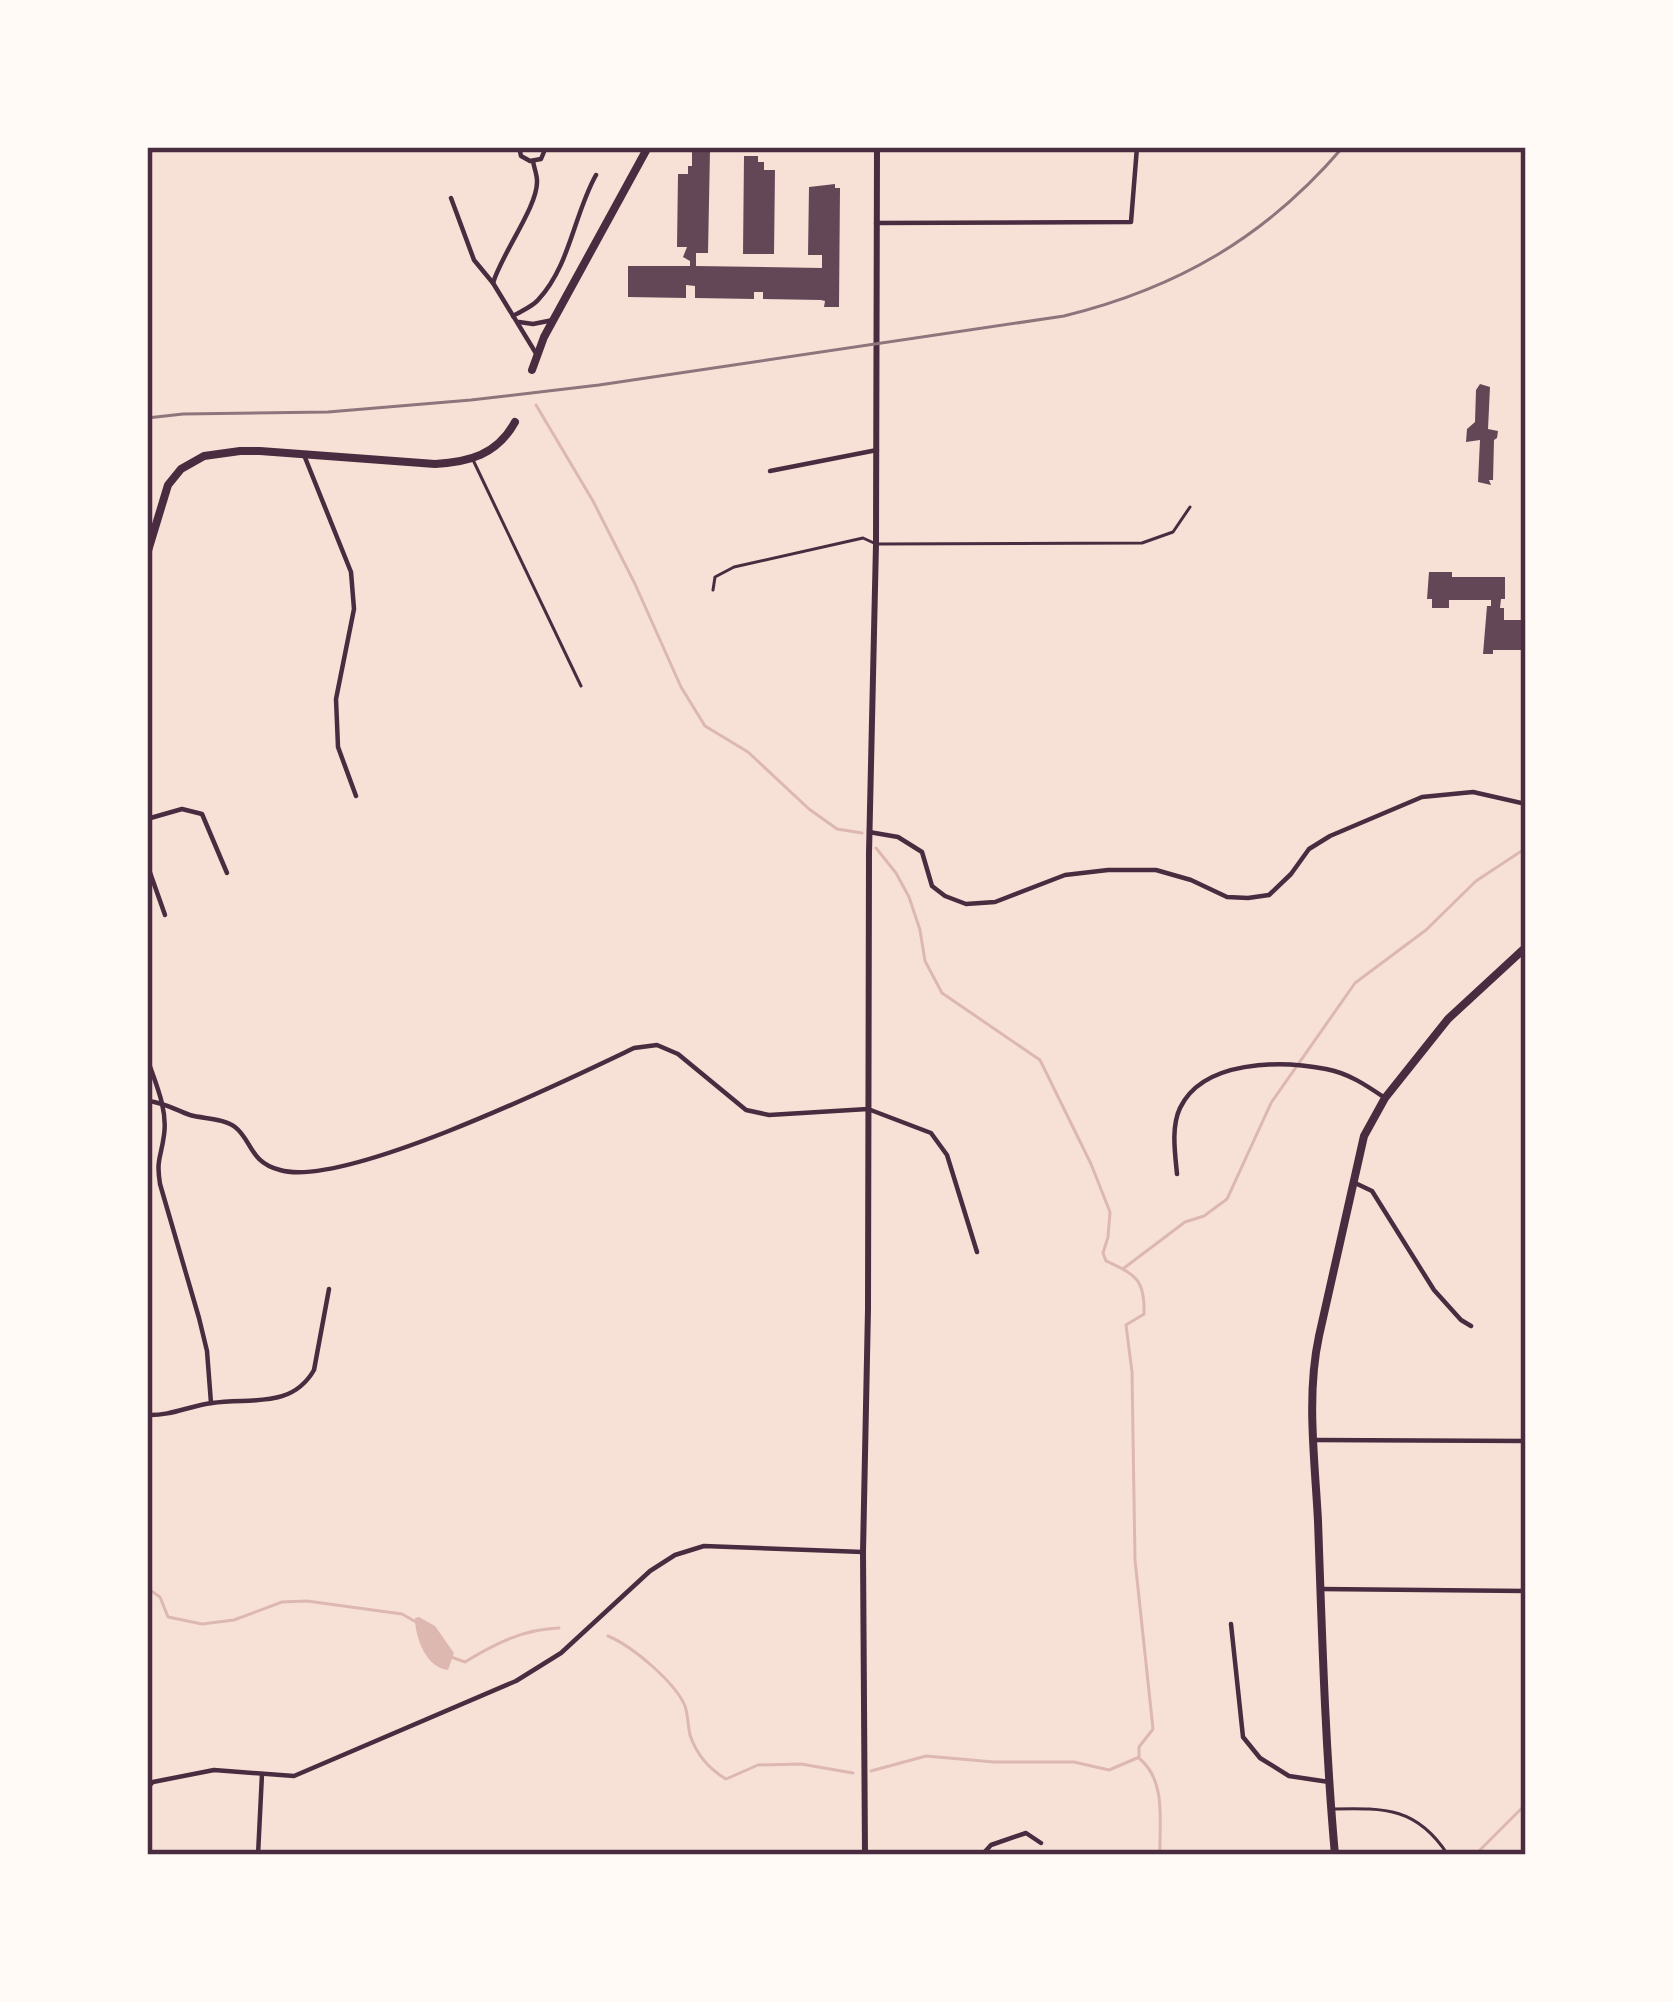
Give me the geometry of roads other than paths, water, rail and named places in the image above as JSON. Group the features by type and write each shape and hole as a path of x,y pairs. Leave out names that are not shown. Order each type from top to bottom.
{"main road":[{"path":"532,370 553,320 648,147"},
{"path":"147,554 169,485 181,469 204,456 240,451 434,464 473,460 500,442 515,422"},
{"path":"1335,1855 1320,1588 1315,1356 1364,1136 1385,1097 1448,1019 1526,947"}],"street":[{"path":"519,147 521,156 533,161"},
{"path":"533,161 547,147"},
{"path":"866,1855 863,1552 877,147"},
{"path":"876,223 1131,222 1137,147"},
{"path":"493,283 535,197 533,161"},
{"path":"513,316 537,302 552,279 596,175"},
{"path":"452,198 474,260 537,355"},
{"path":"519,322 553,320"},
{"path":"770,471 877,450"},
{"path":"304,455 351,572 354,609 336,699 338,747 356,796"},
{"path":"869,832 898,837 922,852 932,886 966,904 994,902 1065,875 1108,870 1156,870 1227,897 1248,898 1269,895 1309,849 1330,836 1422,797 1473,792 1526,804"},
{"path":"147,819 182,809 202,814 227,873"},
{"path":"147,864 165,915"},
{"path":"147,1101 235,1127 257,1157 272,1168 324,1172 397,1150 634,1048 657,1045 678,1054 746,1111 769,1115 868,1109 931,1133 947,1155 977,1252"},
{"path":"147,1058 162,1102 165,1134 156,1162 200,1318 211,1403"},
{"path":"1177,1174 1177,1114 1188,1095 1207,1078 1235,1068 1327,1069 1358,1079 1385,1097"},
{"path":"1352,1182 1372,1191 1434,1290 1471,1326"},
{"path":"147,1415 289,1395 314,1370 329,1289"},
{"path":"1315,1440 1526,1442"},
{"path":"147,1788 153,1782 214,1770 294,1776 516,1682 561,1653 650,1570 675,1555 704,1546 863,1552"},
{"path":"1320,1588 1526,1591"},
{"path":"1231,1624 1243,1737 1260,1758 1289,1776 1329,1781"},
{"path":"259,1855 262,1774"},
{"path":"982,1855 991,1845 1026,1833 1041,1843"}],"lane":[{"path":"473,460 581,686"},
{"path":"713,590 715,577 734,567 862,538 876,544 1142,543 1173,532 1190,507"},
{"path":"1331,1809 1374,1808 1415,1819 1448,1855"}],"waterway":[{"path":"536,405 593,501 681,687 705,726 748,752 837,829 862,833"},
{"path":"876,848 909,897 925,961 942,993 1040,1060 1110,1212 1103,1253 1106,1261 1131,1275 1143,1293 1144,1314 1126,1325 1132,1372 1135,1560 1153,1729 1139,1747 1139,1758"},
{"path":"1124,1268 1185,1222 1204,1216 1227,1199 1271,1103 1355,983 1426,930 1476,881 1526,848"},
{"path":"147,1588 160,1597 168,1617 202,1624 234,1620 282,1602 307,1601 402,1614 416,1622"},
{"path":"451,1657 465,1662 510,1639 559,1628"},
{"path":"608,1636 640,1656 672,1686 685,1706 696,1748 726,1779 758,1765 801,1764 853,1773"},
{"path":"871,1771 926,1756 1074,1762 1109,1770 1137,1758"},
{"path":"1140,1759 1158,1791 1160,1855"},
{"path":"1475,1855 1526,1804"}],"tram line":[{"path":"147,418 328,412 471,400 1064,316 1145,290 1217,255 1283,207 1343,147"}]}
